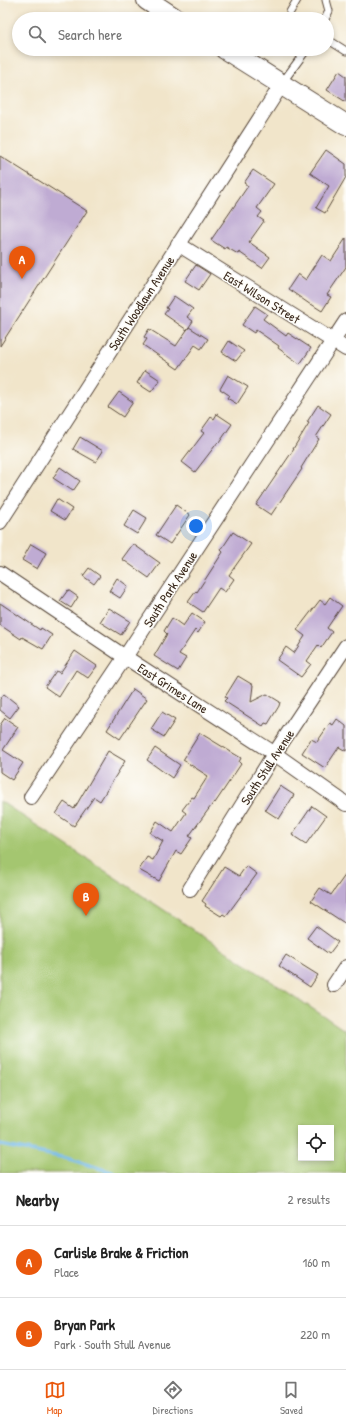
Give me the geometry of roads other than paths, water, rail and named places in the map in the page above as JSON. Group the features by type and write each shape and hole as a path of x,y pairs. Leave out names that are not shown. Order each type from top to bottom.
{"main road":[{"path":"147,0 165,12"},
{"path":"236,56 346,125"}],"street":[{"name":"South Woodlawn Avenue","path":"0,522 282,84"},
{"name":"East Wilson Street","path":"178,244 346,349"},
{"name":"South Park Avenue","path":"31,797 346,321"},
{"name":"East Grimes Lane","path":"0,573 125,657 275,754 346,804"},
{"name":"South Stull Avenue","path":"190,889 275,754 346,646"},
{"path":"334,985 346,967"}],"lane":[{"path":"290,12 297,0"},
{"path":"326,0 328,12"},
{"path":"334,43 346,51"},
{"path":"282,84 301,56"}],"waterway":[{"path":"0,1145 66,1158 115,1173"}],"place":[{"name":"Carlisle Brake & Friction","path":"22,279"},
{"name":"Bryan Park","path":"86,916"}]}
